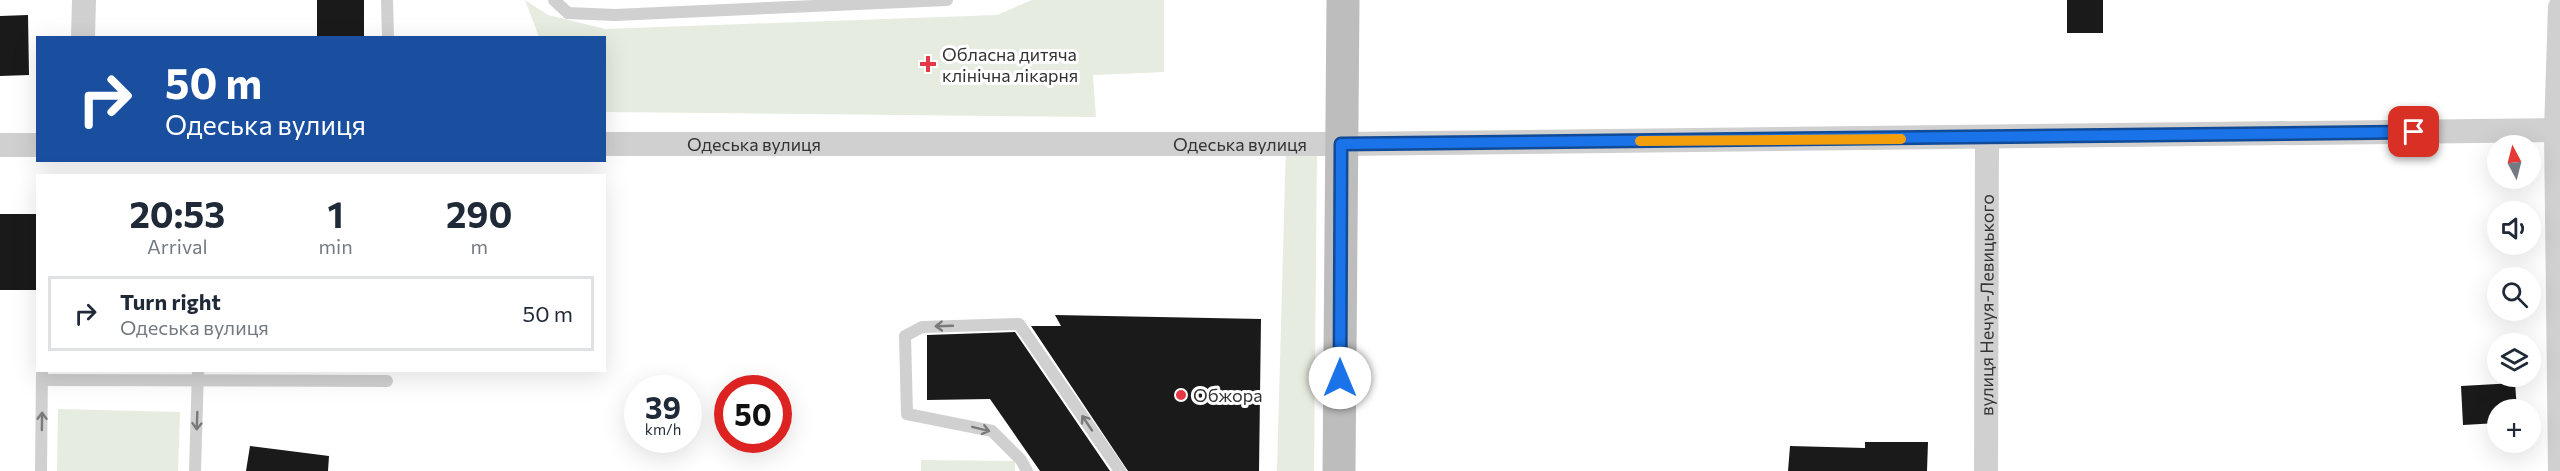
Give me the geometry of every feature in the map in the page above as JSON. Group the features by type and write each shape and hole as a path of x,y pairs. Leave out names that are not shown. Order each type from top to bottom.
{"main road":[{"path":"1339,471 1343,0"}],"street":[{"path":"83,36 84,0"},
{"path":"2560,7 2558,130 2560,471"},
{"name":"Одеська вулиця","path":"606,144 1341,144 2558,130"},
{"name":"вулиця Нечуя-Левицького","path":"1986,471 1987,138"},
{"path":"0,145 36,145"}],"lane":[{"path":"387,0 388,36"},
{"path":"554,0 568,13 615,15 947,0"},
{"path":"1027,471 1021,460 992,431 907,414 905,336 922,327 1020,324 1120,471"},
{"path":"41,471 42,375 387,381"},
{"path":"195,471 198,376"}],"shaded area":[{"name":"Обласна дитяча клінічна лікарня","path":"525,0 548,15 605,29 997,15 1032,0 1164,0 1164,72 1093,75 1096,117 606,112 606,36 539,36"},
{"path":"1286,144 1317,153 1314,471 1277,471"},
{"path":"58,409 180,412 178,471 57,471"},
{"path":"921,460 1015,461 1015,471 921,471"}],"building":[{"path":"317,0 364,0 364,36 317,36"},
{"path":"2067,0 2103,0 2103,33 2067,33"},
{"path":"28,15 29,75 0,76 0,16"},
{"path":"0,214 36,214 36,290 0,290"},
{"name":"Обжора","path":"1055,315 1261,319 1259,471 1128,471 1031,326 1061,326"},
{"path":"1015,332 1110,471 1040,471 990,399 927,400 927,335"},
{"path":"2487,385 2487,387 2515,387 2516,399 2487,399 2487,424 2463,425 2461,386"},
{"path":"1865,442 1928,442 1927,471 1788,471 1790,446 1865,448"},
{"path":"250,446 329,456 328,471 246,471"}],"slow traffic":[{"path":"1640,141 1901,139"}],"place":[{"name":"Обласна дитяча клінічна лікарня","path":"928,64"},
{"name":"Обжора","path":"1181,395"}],"route":[{"path":"1340,378 1341,144 2414,132"}]}
